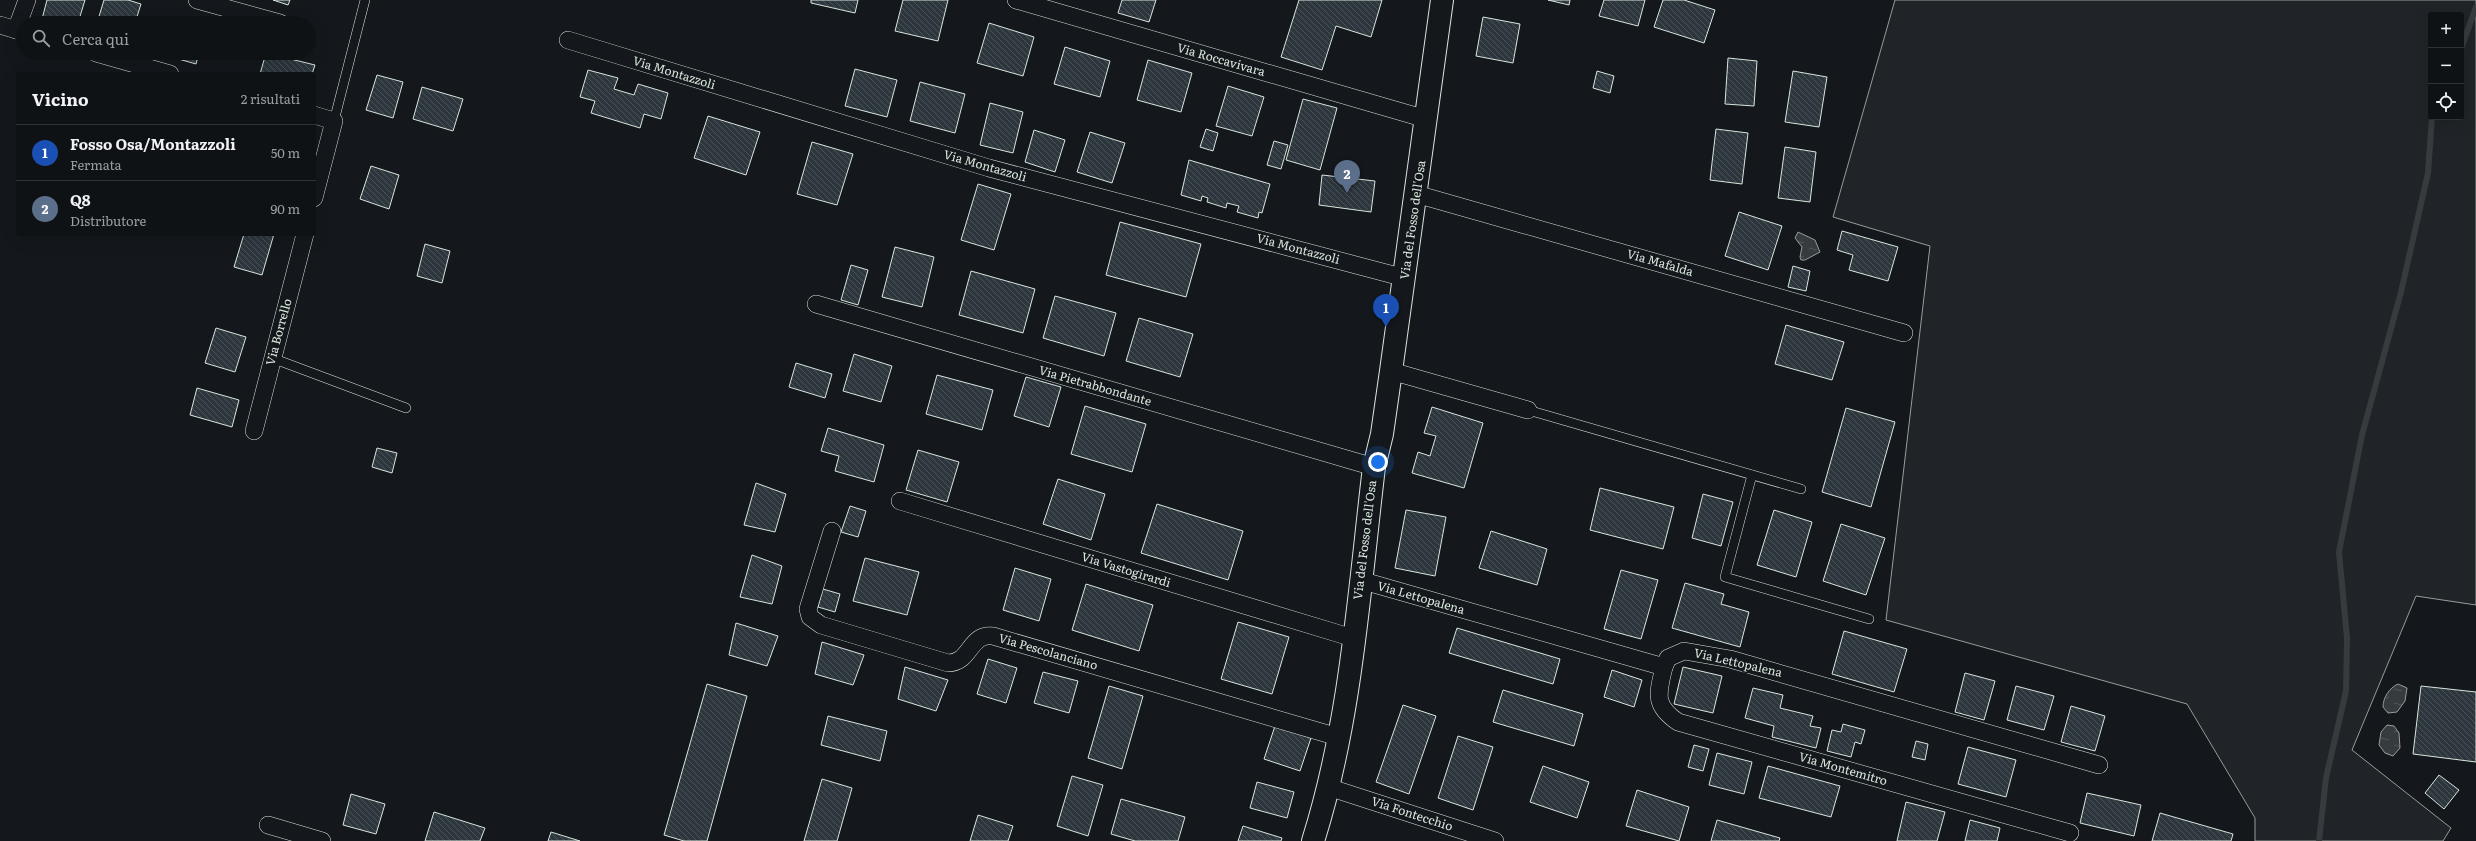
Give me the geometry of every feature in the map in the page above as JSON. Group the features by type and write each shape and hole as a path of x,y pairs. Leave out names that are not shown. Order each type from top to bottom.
{"street":[{"path":"19,16 26,0"},
{"path":"197,0 255,16"},
{"name":"Via Roccavivara","path":"1016,0 1426,119"},
{"name":"Via del Fosso dell'Osa","path":"1313,841 1328,787 1338,737 1353,638 1374,467 1382,434 1405,278 1442,0"},
{"name":"Via Montazzoli","path":"568,40 989,168 1405,278"},
{"path":"121,60 163,72"},
{"path":"316,116 334,121 316,190"},
{"name":"Via Mafalda","path":"1416,194 1904,333"},
{"name":"Via Borrello","path":"254,431 304,236"},
{"name":"Via Pietrabbondante","path":"816,304 1374,467"},
{"path":"1391,371 1528,410"},
{"name":"Via Vastogirardi","path":"900,501 1353,638"},
{"name":"Via Pescolanciano","path":"832,531 808,609 810,616 818,623 955,663 964,658 971,645 979,638 993,636 1338,737"},
{"name":"Via Lettopalena","path":"1360,580 1664,667 1668,658 1684,651 1730,659 2099,765"},
{"name":"Via Montemitro","path":"1664,667 1659,691 1660,705 1664,711 1678,722 2070,833"},
{"name":"Via Fontecchio","path":"1328,787 1495,841"},
{"path":"268,825 322,841"}],"lane":[{"path":"334,121 365,0"},
{"path":"272,358 406,408"},
{"path":"1528,410 1801,489"},
{"path":"1752,475 1725,577 1870,618"}],"shaded area":[{"path":"1895,0 2476,0 2476,605 2416,596 2352,750 2451,828 2443,841 2255,841 2255,818 2187,704 1886,620 1930,246 1833,217"}],"water":[{"path":"1798,232 1815,240 1820,252 1805,260 1801,260 1800,257 1802,247 1795,238"},
{"path":"2398,684 2407,688 2405,701 2397,712 2388,713 2383,707 2384,700 2389,691"},
{"path":"2387,725 2394,726 2399,733 2400,748 2393,756 2385,753 2379,745 2381,732"}],"building":[{"path":"47,0 85,0 80,16 43,16"},
{"path":"104,0 128,0 141,4 137,16 99,16"},
{"path":"273,0 290,0 288,5"},
{"path":"811,0 858,0 855,13 811,3"},
{"path":"903,0 948,0 938,41 895,31"},
{"path":"1122,0 1156,0 1149,22 1118,13"},
{"path":"1299,0 1382,0 1371,37 1336,26 1322,70 1281,57"},
{"path":"1548,0 1570,0 1569,5"},
{"path":"1604,0 1645,0 1638,26 1599,16"},
{"path":"1663,0 1684,0 1715,10 1704,43 1654,27"},
{"path":"1483,17 1520,24 1513,63 1476,56"},
{"path":"989,23 1034,37 1023,76 977,63"},
{"path":"1065,47 1110,61 1100,97 1054,84"},
{"path":"1728,58 1757,61 1754,106 1725,104"},
{"path":"182,60 197,60 196,64"},
{"path":"264,60 295,60 315,65 313,72 261,72"},
{"path":"1148,60 1192,73 1181,112 1137,100"},
{"path":"855,69 897,80 887,117 845,106"},
{"path":"588,70 618,78 614,89 634,95 638,84 668,93 661,119 644,114 640,128 591,113 595,101 580,97"},
{"path":"1597,71 1614,76 1610,93 1593,88"},
{"path":"1793,71 1827,77 1819,127 1785,122"},
{"path":"377,75 403,82 393,118 366,110"},
{"path":"920,82 965,94 955,133 910,121"},
{"path":"1228,86 1264,97 1252,136 1216,126"},
{"path":"422,87 463,99 453,131 413,119"},
{"path":"1303,99 1337,108 1320,170 1286,160"},
{"path":"990,103 1023,112 1013,153 980,145"},
{"path":"708,116 760,132 746,175 694,158"},
{"path":"1206,129 1218,133 1213,151 1200,147"},
{"path":"1716,129 1748,133 1742,184 1710,180"},
{"path":"1034,130 1065,140 1055,172 1025,162"},
{"path":"1090,132 1125,143 1112,183 1077,172"},
{"path":"1274,141 1288,145 1281,169 1267,165"},
{"path":"812,142 853,154 837,205 797,194"},
{"path":"1785,147 1816,152 1810,202 1778,198"},
{"path":"1189,160 1270,184 1262,213 1259,212 1258,218 1237,212 1239,206 1227,203 1226,208 1207,202 1208,198 1202,196 1201,201 1181,195"},
{"path":"371,166 399,175 389,209 360,199"},
{"path":"1322,175 1375,181 1371,212 1319,205"},
{"path":"978,184 1011,194 994,250 961,240"},
{"path":"1739,212 1782,226 1768,270 1725,256"},
{"path":"1120,222 1201,244 1186,297 1106,275"},
{"path":"1842,231 1898,247 1888,281 1849,270 1853,255 1837,250"},
{"path":"243,236 273,236 262,275 234,267"},
{"path":"425,244 450,251 442,283 417,276"},
{"path":"895,247 934,257 922,307 882,297"},
{"path":"851,265 868,270 858,305 841,300"},
{"path":"1793,266 1810,271 1806,291 1788,287"},
{"path":"971,271 1035,289 1023,333 959,315"},
{"path":"1055,296 1116,313 1104,356 1043,338"},
{"path":"1139,318 1193,334 1180,377 1126,361"},
{"path":"1786,325 1844,342 1832,380 1775,364"},
{"path":"216,328 246,337 235,372 205,363"},
{"path":"854,354 892,366 881,402 843,391"},
{"path":"796,363 832,374 825,398 789,387"},
{"path":"937,375 993,390 982,430 926,414"},
{"path":"1026,377 1061,387 1049,427 1014,416"},
{"path":"197,388 239,400 232,427 190,415"},
{"path":"1085,406 1146,424 1132,472 1071,454"},
{"path":"1432,407 1483,423 1464,488 1412,473 1418,452 1430,456 1436,436 1424,433"},
{"path":"1846,408 1895,422 1871,507 1822,492"},
{"path":"828,428 884,445 874,482 835,471 839,456 821,451"},
{"path":"377,448 397,453 392,473 372,467"},
{"path":"918,450 959,462 947,502 906,490"},
{"path":"1058,479 1105,494 1091,540 1043,524"},
{"path":"756,483 786,494 775,532 744,525"},
{"path":"1600,488 1674,507 1663,549 1590,530"},
{"path":"1703,494 1733,502 1721,546 1692,538"},
{"path":"1157,504 1243,531 1228,580 1141,553"},
{"path":"850,506 866,511 858,537 841,532"},
{"path":"1406,510 1446,517 1435,576 1395,568"},
{"path":"1774,510 1812,522 1796,577 1757,565"},
{"path":"1841,524 1885,538 1866,595 1823,581"},
{"path":"1491,531 1547,549 1537,585 1479,568"},
{"path":"752,555 782,566 772,604 740,597"},
{"path":"865,558 919,572 907,615 853,601"},
{"path":"1015,568 1051,579 1039,621 1003,610"},
{"path":"1621,570 1658,580 1641,639 1604,629"},
{"path":"1685,583 1724,594 1721,604 1749,612 1740,647 1672,628"},
{"path":"1086,584 1153,605 1139,651 1072,630"},
{"path":"823,589 840,594 835,612 818,607"},
{"path":"1238,622 1289,637 1272,694 1221,679"},
{"path":"736,623 778,636 767,666 729,655"},
{"path":"1457,628 1560,659 1553,684 1449,653"},
{"path":"1844,631 1907,649 1894,692 1832,674"},
{"path":"822,642 864,655 853,685 815,674"},
{"path":"988,659 1017,668 1006,703 977,694"},
{"path":"905,667 948,680 936,711 898,699"},
{"path":"1683,667 1722,676 1713,713 1674,704"},
{"path":"1612,670 1642,680 1634,707 1604,697"},
{"path":"1043,672 1078,681 1069,713 1034,703"},
{"path":"1965,673 1995,681 1984,720 1955,712"},
{"path":"707,684 747,696 707,841 684,841 664,835"},
{"path":"1109,686 1143,696 1122,769 1088,758"},
{"path":"2016,686 2054,696 2044,730 2007,720"},
{"path":"2421,686 2476,692 2476,762 2413,754"},
{"path":"1753,688 1783,695 1780,708 1813,716 1810,726 1821,728 1816,748 1772,737 1774,726 1745,718"},
{"path":"1503,690 1583,714 1574,746 1493,722"},
{"path":"1403,705 1436,716 1409,794 1376,782"},
{"path":"2071,706 2105,716 2095,751 2061,742"},
{"path":"828,716 887,731 880,761 821,745"},
{"path":"1843,724 1865,730 1861,744 1855,742 1851,757 1827,751 1832,730 1841,732"},
{"path":"1275,726 1311,738 1300,771 1264,759"},
{"path":"1458,736 1493,747 1473,810 1438,798"},
{"path":"1916,741 1928,744 1925,760 1912,757"},
{"path":"1694,745 1709,749 1703,771 1688,767"},
{"path":"1968,747 2016,760 2006,797 1958,784"},
{"path":"1717,753 1752,762 1744,794 1709,785"},
{"path":"1543,766 1589,782 1577,818 1530,802"},
{"path":"1768,766 1840,786 1831,817 1759,798"},
{"path":"2439,775 2459,790 2444,809 2425,793"},
{"path":"1072,776 1103,785 1088,836 1057,826"},
{"path":"822,779 852,788 837,841 804,841"},
{"path":"1257,782 1294,792 1287,818 1250,808"},
{"path":"1637,790 1689,807 1679,841 1626,826"},
{"path":"2087,793 2141,805 2134,836 2080,823"},
{"path":"351,794 385,804 376,834 343,825"},
{"path":"1121,799 1185,817 1178,841 1135,841 1111,834"},
{"path":"1906,802 1945,812 1937,841 1897,841"},
{"path":"434,812 485,828 480,841 425,841"},
{"path":"2160,813 2233,834 2231,841 2152,841"},
{"path":"978,815 1013,826 1008,841 970,841"},
{"path":"1717,820 1780,838 1779,841 1711,841"},
{"path":"1970,820 2000,828 1997,841 1965,841"},
{"path":"1243,826 1282,838 1281,841 1238,841"},
{"path":"551,832 580,841 548,841"}],"waterway":[{"path":"2461,48 2476,7"},
{"path":"2319,841 2326,778 2346,691 2347,638 2339,552 2362,435 2401,292 2428,173 2432,120"}],"place":[{"name":"Q8","path":"1347,193"},
{"name":"Fosso Osa/Montazzoli","path":"1386,327"}]}
